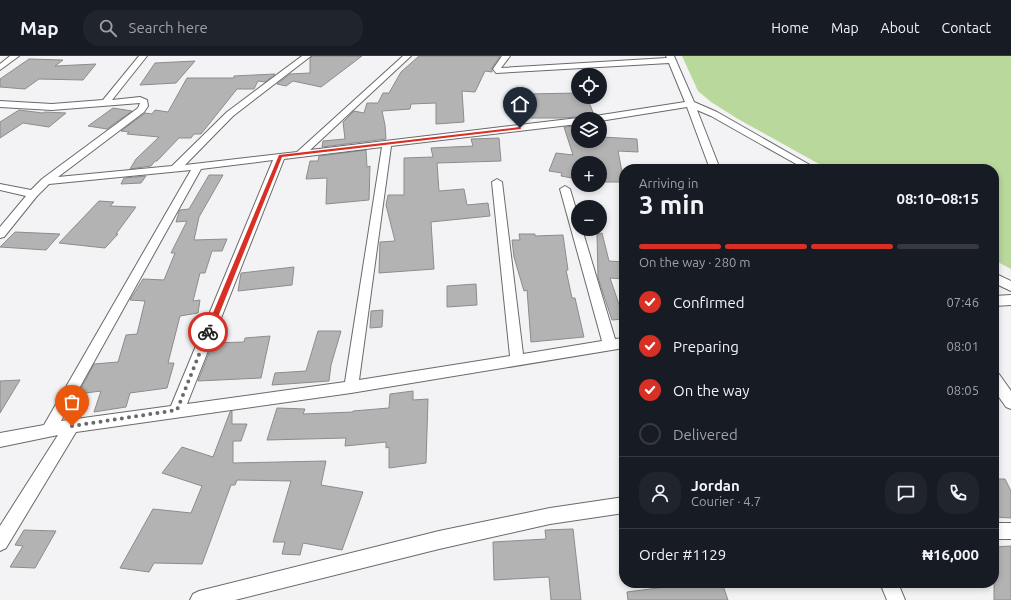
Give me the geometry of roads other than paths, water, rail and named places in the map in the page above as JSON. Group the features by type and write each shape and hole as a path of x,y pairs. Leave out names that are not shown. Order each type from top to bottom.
{"street":[{"path":"0,68 15,56"},
{"path":"106,102 143,56"},
{"path":"174,168 230,114 307,56"},
{"path":"301,154 407,56"},
{"path":"506,56 497,69 499,71 671,58 714,164"},
{"path":"0,104 52,107 140,100 144,102 144,106 135,115 46,181 33,194 0,234"},
{"path":"607,117 690,104 714,114 803,164"},
{"path":"46,181 198,166 571,122"},
{"path":"351,387 387,144"},
{"path":"177,410 280,156"},
{"path":"48,431 198,166"},
{"path":"497,182 516,359"},
{"path":"0,187 33,194"},
{"path":"565,189 610,346"},
{"path":"999,280 1011,286"},
{"path":"999,301 1011,300"},
{"path":"0,440 72,426 177,410 351,387 516,359 619,344"},
{"path":"999,385 1011,403"},
{"path":"0,542 72,426"},
{"path":"199,600 439,540 550,516 619,506"},
{"path":"999,531 1011,531"},
{"path":"891,588 896,600"}]}
